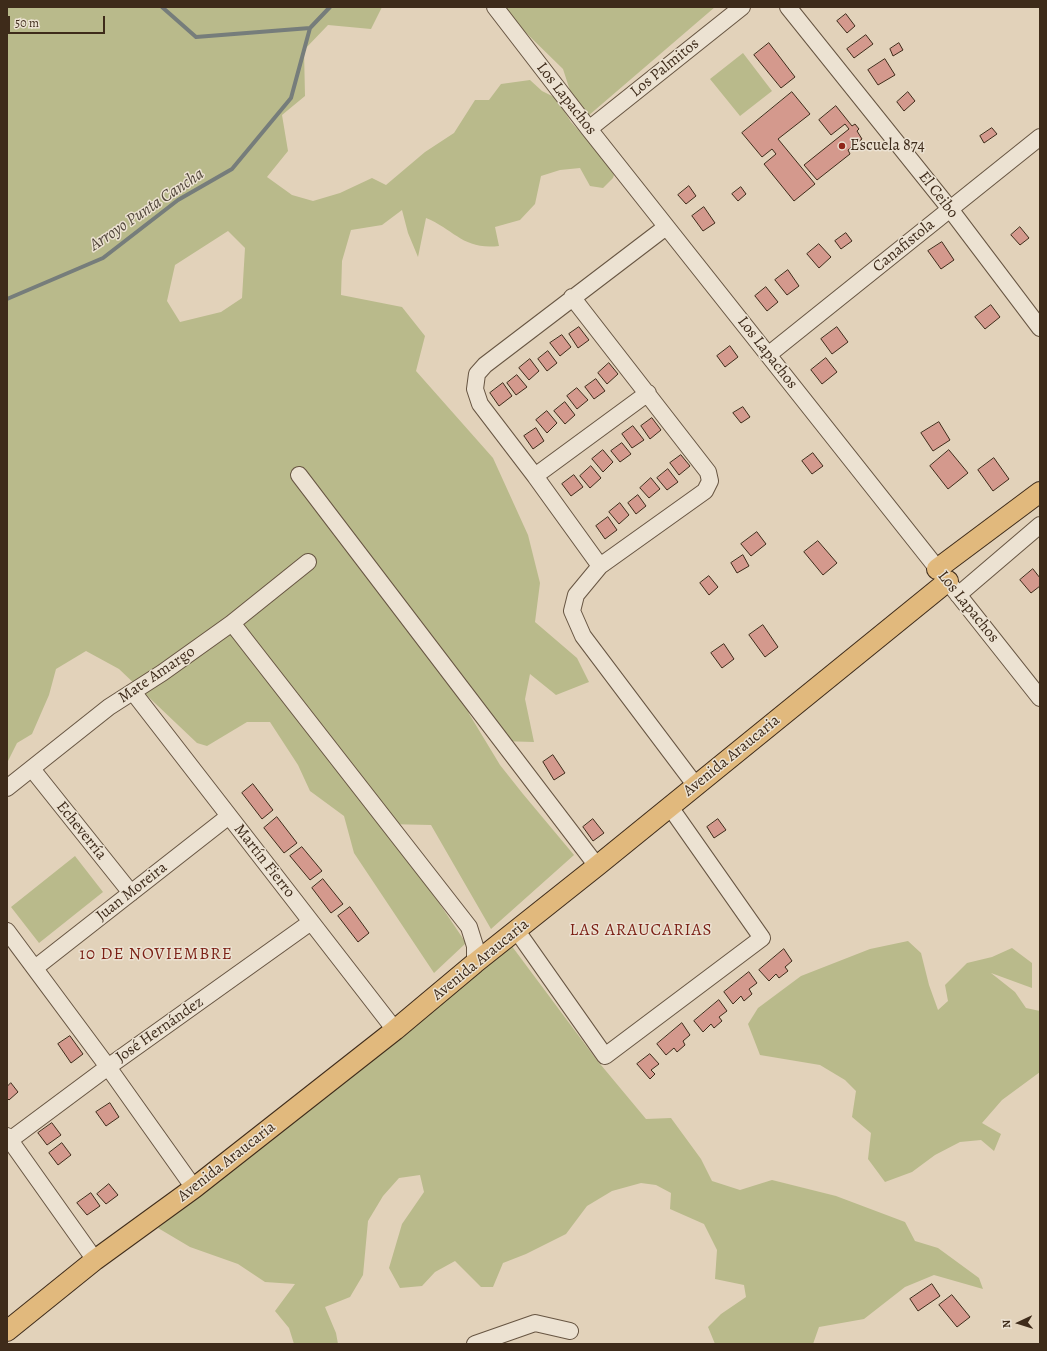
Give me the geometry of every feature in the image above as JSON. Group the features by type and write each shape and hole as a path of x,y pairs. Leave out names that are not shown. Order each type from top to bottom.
{"main road":[{"name":"Avenida Araucaria","path":"7,1331 95,1260 194,1188 395,1030 474,963 517,931 948,582 1040,492"}],"street":[{"name":"Los Lapachos","path":"495,7 666,227 1040,698"},
{"name":"Los Palmitos","path":"589,129 742,7"},
{"name":"El Ceibo","path":"788,7 950,209 1040,328"},
{"name":"Canafistola","path":"768,355 1040,138"},
{"path":"600,566 535,476 480,404 475,389 477,374 485,364 666,227"},
{"path":"572,297 708,472 710,481 705,491 600,566 576,595 572,611 583,636 696,786"},
{"path":"535,476 648,393"},
{"path":"298,475 597,866"},
{"name":"Avenida Araucaria","path":"948,582 1038,531"},
{"name":"Mate Amargo","path":"7,788 109,707 232,623 308,562"},
{"path":"232,623 469,927 475,946 474,963"},
{"name":"Martín Fierro","path":"133,692 395,1030"},
{"name":"Echeverría","path":"32,769 131,893"},
{"path":"517,931 605,1056 762,938 670,807"},
{"name":"Juan Moreira","path":"35,968 229,816"},
{"name":"José Hernández","path":"8,1138 311,922"},
{"path":"7,931 108,1067 194,1188"},
{"path":"8,1138 95,1260"},
{"path":"475,1344 535,1323 570,1331"}],"green space":[{"path":"7,7 382,7 371,29 328,25 304,50 305,96 282,115 288,151 267,177 292,195 313,201 340,193 372,178 386,185 425,152 454,133 475,100 489,100 501,84 530,80 542,91 556,98 571,122 602,156 614,175 603,188 590,186 580,168 560,170 541,176 535,204 520,220 495,227 499,246 476,245 468,242 426,218 418,257 408,233 402,210 382,225 351,230 342,261 341,295 402,307 425,336 416,371 493,458 528,535 540,583 535,622 577,658 589,682 556,695 530,674 525,699 534,742 499,741 468,712 500,765 574,855 491,929 431,825 386,824 466,943 434,973 354,853 344,816 310,791 298,765 270,722 247,722 207,746 197,743 119,669 86,651 56,669 49,695 32,734 17,743 7,763","holes":["228,231 245,248 242,298 221,312 180,322 167,301 175,265"]},
{"path":"503,7 715,7 588,116 575,106 563,69 518,25"},
{"path":"743,53 772,91 740,116 710,79"},
{"path":"75,856 103,892 39,943 11,907"},
{"path":"908,941 921,953 929,985 938,1010 948,1001 945,985 967,963 992,957 1012,948 1032,963 1032,988 991,973 1015,992 1026,1008 1040,1011 1040,1072 1002,1100 982,1123 1001,1134 994,1151 981,1140 960,1142 935,1155 912,1172 885,1182 868,1159 871,1133 852,1117 856,1091 845,1080 820,1065 760,1055 748,1024 758,1008 801,976 870,949"},
{"path":"511,945 596,1059 646,1119 671,1118 701,1159 712,1181 740,1190 772,1180 836,1196 905,1222 915,1241 938,1248 979,1278 983,1289 934,1275 905,1287 864,1319 819,1327 813,1344 715,1344 708,1327 721,1314 746,1297 744,1285 715,1279 717,1250 704,1224 670,1209 671,1193 656,1185 641,1183 612,1191 587,1206 566,1234 526,1254 503,1263 493,1287 481,1287 455,1261 435,1272 422,1286 400,1288 389,1268 402,1224 424,1192 420,1175 399,1178 383,1196 368,1221 363,1275 350,1297 325,1307 336,1333 338,1344 294,1344 289,1328 275,1311 295,1284 265,1282 238,1264 190,1247 158,1228 252,1150"}],"building":[{"path":"846,14 855,26 847,33 837,21"},
{"path":"866,35 873,44 854,58 847,49"},
{"path":"769,43 795,77 781,88 754,55"},
{"path":"899,43 903,50 893,56 890,49"},
{"path":"885,59 895,75 878,85 868,70"},
{"path":"792,92 810,114 778,139 815,184 794,201 764,164 776,154 772,149 762,157 742,133"},
{"path":"908,92 915,101 904,111 897,102"},
{"path":"836,106 852,126 855,124 859,129 857,131 862,139 848,150 850,154 817,180 804,165 849,129 845,124 831,135 819,120"},
{"path":"992,128 997,134 984,143 980,136"},
{"path":"689,186 696,196 686,204 678,195"},
{"path":"741,187 746,194 738,201 732,194"},
{"path":"704,207 715,223 703,231 692,216"},
{"path":"1020,227 1029,238 1020,245 1011,235"},
{"path":"846,233 852,241 841,249 835,241"},
{"path":"942,242 954,260 941,269 928,251"},
{"path":"819,244 831,257 819,268 807,254"},
{"path":"788,270 799,286 787,295 775,280"},
{"path":"766,287 778,302 767,311 755,296"},
{"path":"991,305 1000,317 985,329 975,317"},
{"path":"579,327 589,340 578,348 569,334"},
{"path":"837,327 848,342 832,354 821,339"},
{"path":"562,335 571,347 560,356 550,343"},
{"path":"730,346 738,357 725,367 717,356"},
{"path":"548,351 557,363 547,371 538,359"},
{"path":"826,358 837,372 822,384 811,370"},
{"path":"530,359 539,371 529,380 519,368"},
{"path":"609,363 618,374 607,384 598,373"},
{"path":"517,375 527,387 516,395 507,383"},
{"path":"596,379 605,391 594,399 585,387"},
{"path":"503,383 512,396 499,406 490,393"},
{"path":"577,388 588,400 577,409 567,396"},
{"path":"565,402 575,415 565,424 554,411"},
{"path":"743,407 750,417 741,423 733,413"},
{"path":"547,411 557,423 547,433 536,420"},
{"path":"652,418 661,430 650,439 641,426"},
{"path":"939,422 950,440 933,451 921,433"},
{"path":"633,426 644,440 632,448 622,434"},
{"path":"536,428 544,441 533,449 524,436"},
{"path":"622,443 631,454 620,462 611,451"},
{"path":"603,450 613,462 603,472 592,459"},
{"path":"949,450 968,473 948,489 930,466"},
{"path":"813,453 823,466 812,474 802,461"},
{"path":"681,455 690,466 679,475 670,463"},
{"path":"994,458 1009,479 993,491 978,470"},
{"path":"591,466 601,478 590,488 580,476"},
{"path":"668,469 678,482 667,490 657,478"},
{"path":"574,475 583,487 571,496 562,484"},
{"path":"651,478 660,489 649,498 640,488"},
{"path":"638,495 646,506 636,514 628,503"},
{"path":"620,503 629,515 619,524 609,512"},
{"path":"608,517 617,530 605,539 596,526"},
{"path":"757,532 766,544 751,556 741,544"},
{"path":"818,541 837,563 823,575 804,552"},
{"path":"743,555 749,566 737,573 731,563"},
{"path":"1033,569 1040,578 1040,586 1031,593 1020,580"},
{"path":"709,576 718,587 709,595 700,583"},
{"path":"763,625 778,647 765,657 749,635"},
{"path":"724,644 734,659 722,668 711,653"},
{"path":"553,755 565,773 554,780 543,762"},
{"path":"253,784 273,810 262,819 242,793"},
{"path":"277,817 297,843 284,853 264,828"},
{"path":"593,819 604,833 593,841 583,827"},
{"path":"718,819 726,830 714,838 707,827"},
{"path":"302,847 322,871 310,880 290,856"},
{"path":"323,879 343,904 331,913 312,888"},
{"path":"350,907 369,933 358,942 338,916"},
{"path":"784,949 792,961 785,967 788,971 779,978 776,974 769,981 759,970"},
{"path":"749,972 757,983 749,989 752,994 744,1001 741,996 733,1004 724,992"},
{"path":"719,1000 727,1011 719,1017 722,1021 714,1028 711,1024 703,1032 694,1021"},
{"path":"682,1023 690,1035 683,1041 685,1045 677,1052 674,1048 666,1055 657,1044"},
{"path":"70,1036 83,1054 71,1063 58,1044"},
{"path":"650,1054 659,1064 651,1070 655,1074 650,1079 637,1064"},
{"path":"11,1083 18,1092 9,1100 7,1098 7,1087"},
{"path":"110,1103 119,1117 106,1126 96,1112"},
{"path":"52,1123 61,1135 47,1145 38,1133"},
{"path":"62,1143 71,1155 58,1165 49,1153"},
{"path":"109,1184 118,1195 106,1204 97,1194"},
{"path":"91,1193 100,1206 87,1215 77,1203"},
{"path":"932,1284 940,1296 918,1311 910,1299"},
{"path":"952,1295 970,1317 957,1327 939,1305"}],"waterway":[{"path":"162,7 196,37 310,28"},
{"name":"Arroyo Punta Cancha","path":"7,299 103,258 178,200 232,169 291,98 310,28 330,7"}],"place":[{"name":"Escuela 874","path":"842,146"}],"district":[{"name":"LAS ARAUCARIAS","path":"641,931"},
{"name":"10 DE NOVIEMBRE","path":"156,955"}]}
